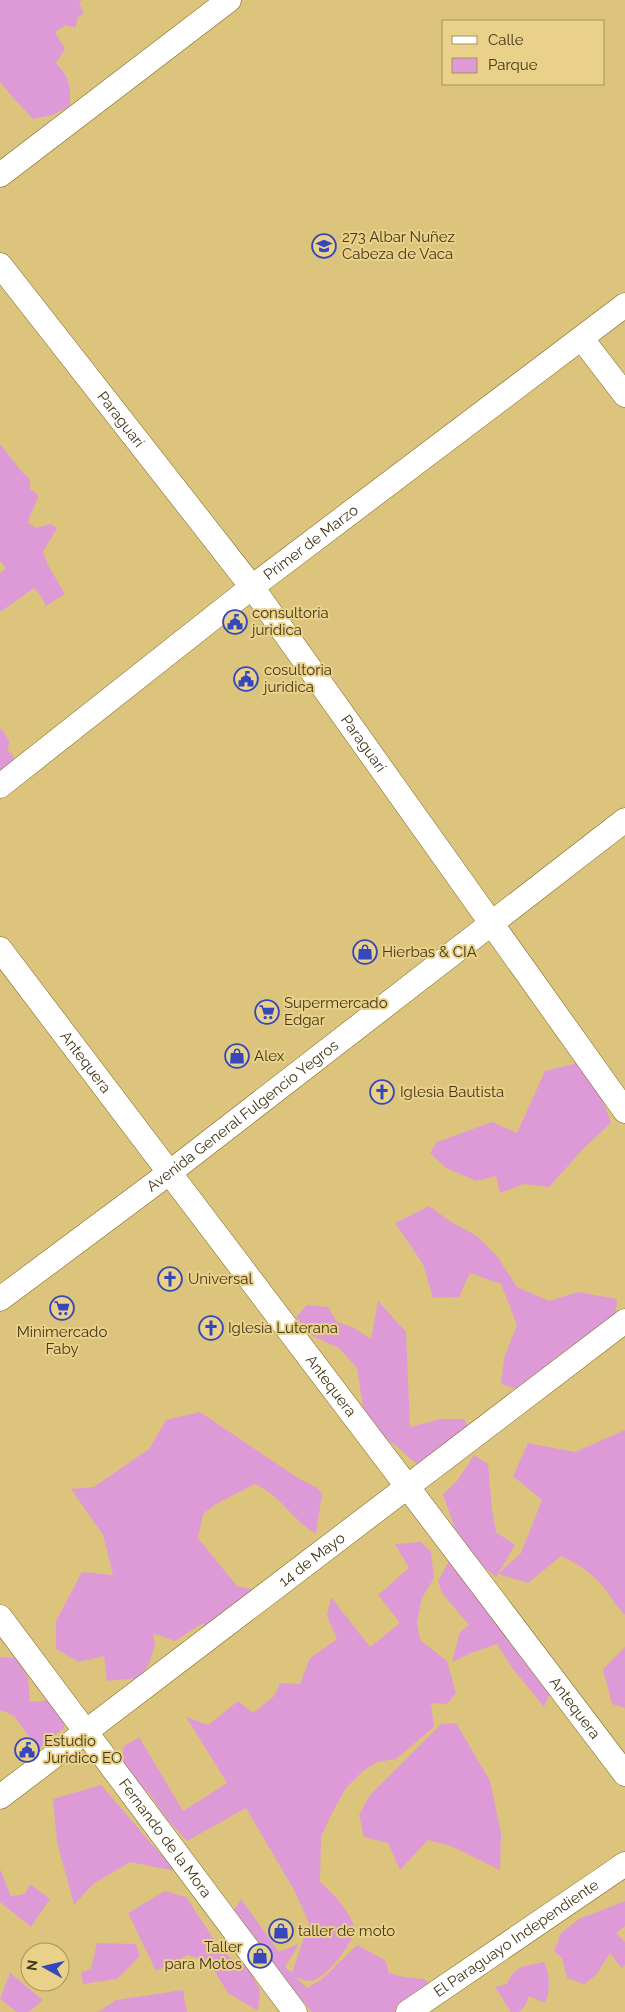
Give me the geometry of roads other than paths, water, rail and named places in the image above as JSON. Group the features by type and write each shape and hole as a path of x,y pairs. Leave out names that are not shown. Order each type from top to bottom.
{"street":[{"path":"0,175 229,0"},
{"name":"Paraguarí","path":"0,265 252,587 625,1111"},
{"name":"Primer de Marzo","path":"0,786 252,587 625,305"},
{"path":"582,338 625,396"},
{"name":"Avenida General Fulgencio Yegros","path":"0,1299 169,1173 625,820"},
{"name":"Antequera","path":"0,949 625,1774"},
{"name":"14 de Mayo","path":"0,1797 625,1321"},
{"name":"Fernando de la Mora","path":"0,1617 295,2012"},
{"name":"El Paraguayo Independiente","path":"408,2012 625,1864"}],"place":[{"name":"273 Albar Nuñez Cabeza de Vaca","path":"324,246"},
{"name":"consultoria juridica","path":"235,622"},
{"name":"cosultoria juridica","path":"246,679"},
{"name":"Hierbas & CIA","path":"365,952"},
{"name":"Supermercado Edgar","path":"267,1012"},
{"name":"Alex","path":"237,1056"},
{"name":"Iglesia Bautista","path":"382,1092"},
{"name":"Universal","path":"170,1279"},
{"name":"Minimercado Faby","path":"62,1308"},
{"name":"Iglesia Luterana","path":"211,1328"},
{"name":"Estudio Juridico EO","path":"27,1750"},
{"name":"taller de moto","path":"281,1931"},
{"name":"Taller para Motos","path":"260,1956"}]}
